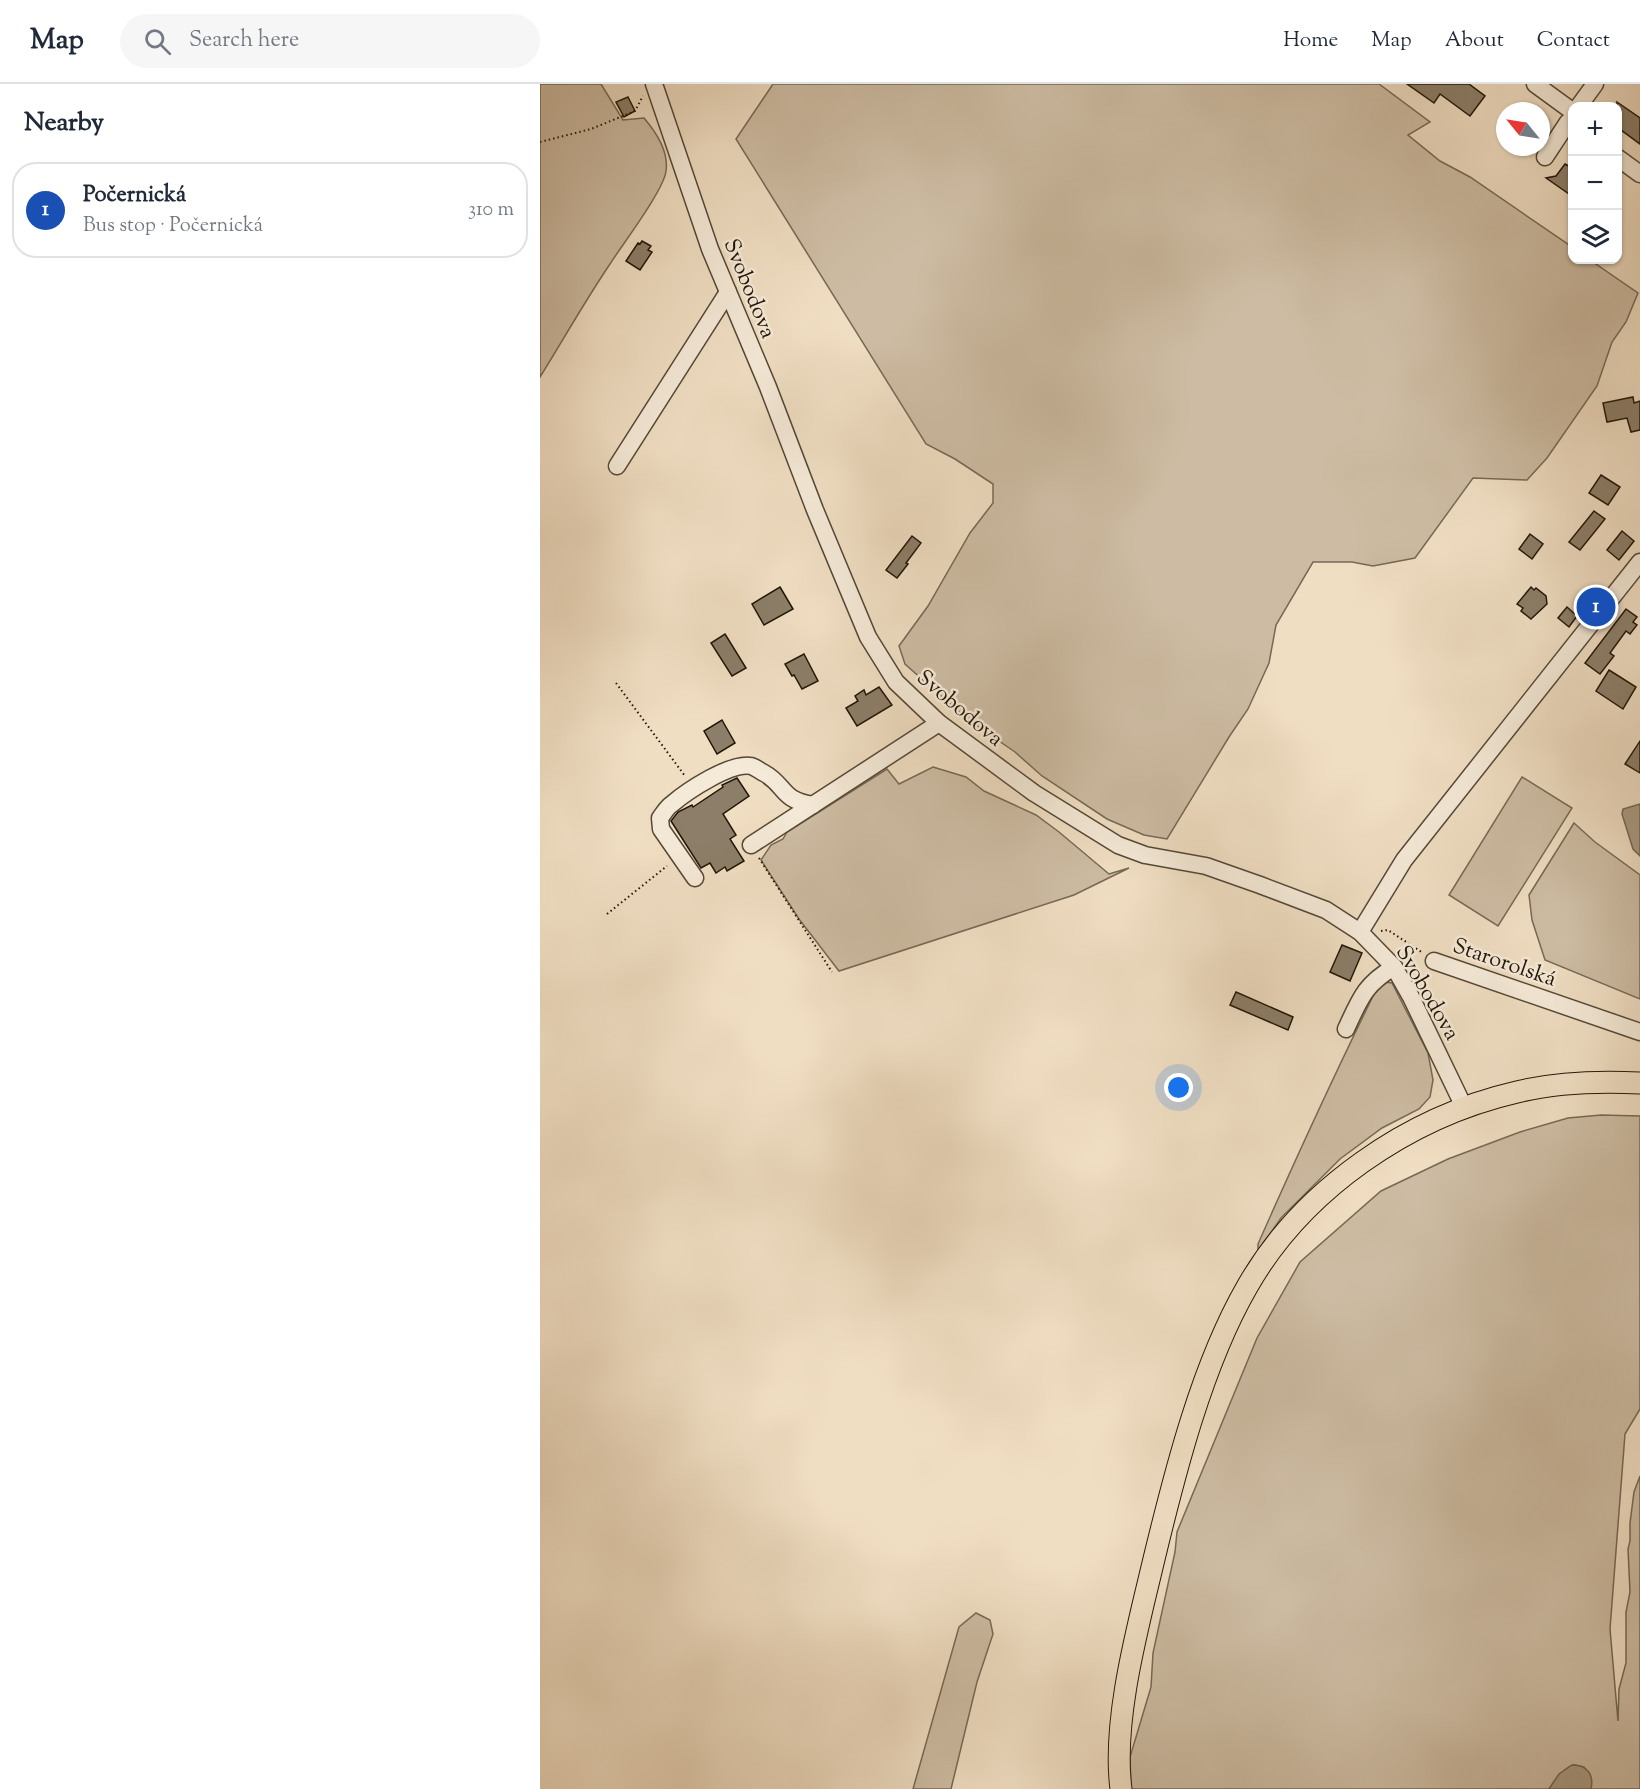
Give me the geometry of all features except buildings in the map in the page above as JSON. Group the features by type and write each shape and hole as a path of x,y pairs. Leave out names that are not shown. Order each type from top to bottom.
{"main road":[{"path":"1121,1789 1119,1748 1138,1625 1158,1542 1194,1414 1215,1354 1233,1314 1264,1261 1282,1236 1325,1192 1349,1172 1396,1141 1464,1107 1544,1086 1598,1082 1640,1083"}],"street":[{"path":"1535,84 1568,116"},
{"path":"1582,102 1595,84"},
{"name":"Svobodova","path":"649,88 710,249 868,637 896,682 939,723 1034,793 1118,845 1145,855 1206,866 1260,885 1326,910 1360,932 1394,967 1464,1107"},
{"path":"1545,157 1568,123"},
{"path":"1622,161 1640,174"},
{"path":"616,466 728,292"},
{"path":"1360,932 1404,860 1640,562"},
{"path":"751,845 939,723"},
{"path":"695,878 661,829 660,818 670,805 694,788 735,767 751,766 766,774 797,802 813,805"},
{"name":"Starorolská","path":"1434,961 1640,1032"},
{"path":"1346,1029 1369,985 1394,967"}],"path":[{"path":"540,142 591,129 635,111 649,88"},
{"path":"616,684 694,788"},
{"path":"751,845 832,972"},
{"path":"607,914 679,856"},
{"name":"Starorolská","path":"1360,932 1388,930 1434,961"}],"shaded area":[{"path":"540,84 601,84 623,120 644,118 649,123 664,149 666,171 664,180 651,204 592,292 540,377"},
{"path":"773,84 1379,84 1430,122 1408,135 1440,161 1470,177 1568,244 1568,264 1596,264 1638,293 1626,322 1612,342 1597,386 1547,458 1527,480 1473,478 1415,558 1373,566 1352,562 1313,562 1276,625 1269,663 1248,709 1167,839 1144,835 1107,819 1042,776 1015,752 967,719 905,664 899,646 928,606 970,533 993,503 993,484 955,459 926,444 736,139"},
{"path":"933,767 966,777 984,791 1036,815 1109,874 1129,868 1074,895 839,971 799,919 761,860 771,845 783,839 787,832 887,769 899,784"},
{"path":"1522,777 1572,808 1498,926 1449,895"},
{"path":"1640,804 1640,856 1633,849 1622,814 1623,809"},
{"path":"1574,823 1595,842 1640,875 1640,999 1545,960 1532,920 1529,895"},
{"path":"1385,982 1392,983 1428,1053 1433,1080 1430,1097 1419,1109 1382,1128 1340,1159 1281,1218 1258,1251 1258,1244 1331,1084 1377,988"},
{"path":"1601,1115 1640,1116 1640,1409 1625,1434 1610,1629 1618,1721 1619,1689 1626,1663 1626,1612 1630,1592 1628,1549 1630,1523 1634,1492 1640,1476 1640,1789 1591,1789 1584,1767 1574,1765 1564,1771 1549,1789 1131,1789 1130,1757 1151,1687 1153,1653 1175,1552 1177,1532 1257,1338 1300,1262 1381,1191 1448,1159 1520,1132 1568,1118"},
{"path":"976,1613 990,1620 993,1634 977,1682 951,1789 913,1789 959,1627"},
{"path":"1572,1765 1578,1765 1589,1772 1592,1779 1591,1789 1549,1789 1559,1774"}],"place":[{"name":"Počernická","path":"1596,607"}]}
